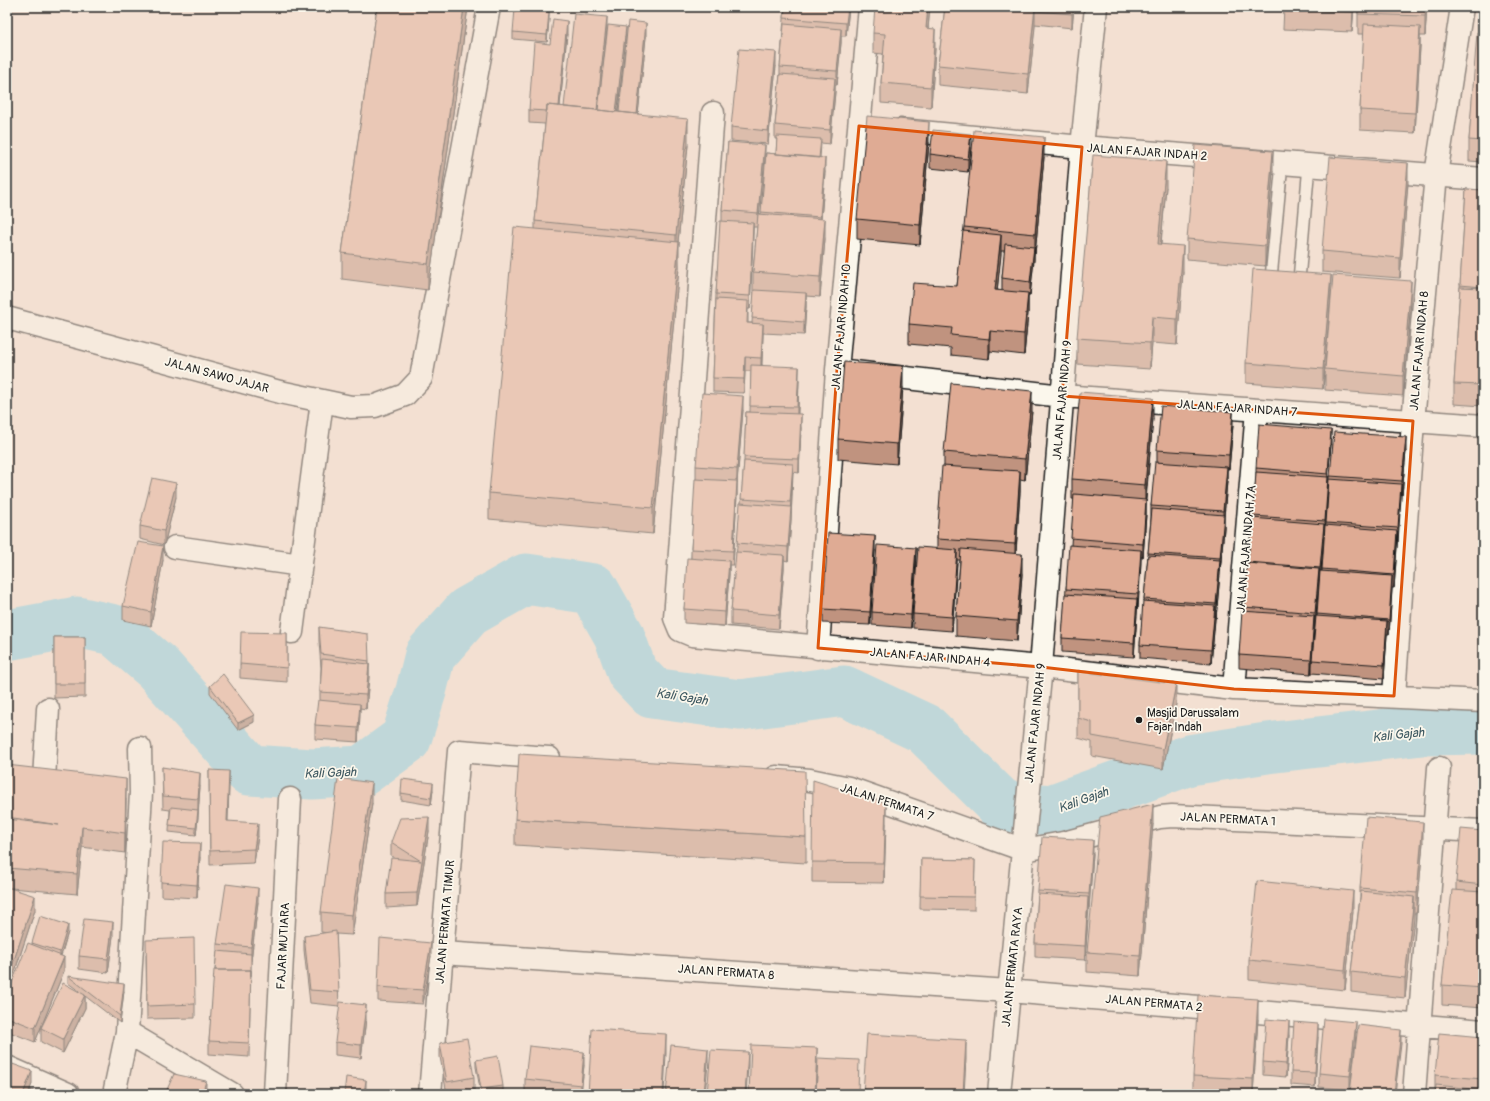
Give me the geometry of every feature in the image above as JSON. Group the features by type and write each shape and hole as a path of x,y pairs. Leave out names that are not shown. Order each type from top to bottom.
{"street":[{"name":"JALAN SAWO JAJAR","path":"7,318 280,392 351,407 375,406 405,395 421,378 489,7"},
{"name":"JALAN FAJAR INDAH 10","path":"818,648 837,370 870,7"},
{"name":"JALAN FAJAR INDAH 9","path":"1024,845 1041,667 1082,147 1096,7"},
{"name":"JALAN FAJAR INDAH 8","path":"1394,696 1421,288 1436,175 1462,7"},
{"name":"JALAN FAJAR INDAH 4","path":"713,114 675,618 680,630 686,634 818,648 1041,667 1234,689 1483,701"},
{"name":"JALAN FAJAR INDAH 2","path":"859,126 1082,147 1483,179"},
{"name":"JALAN FAJAR INDAH 7","path":"837,370 1062,396 1483,426"},
{"path":"292,632 322,401"},
{"name":"JALAN FAJAR INDAH 7A","path":"1234,689 1257,410"},
{"path":"175,547 301,565"},
{"path":"44,780 48,709"},
{"path":"114,1094 127,1032 141,792 140,748"},
{"name":"JALAN PERMATA TIMUR","path":"430,1094 459,751 568,760"},
{"path":"1414,1094 1418,1025 1439,768"},
{"path":"22,776 67,783"},
{"name":"JALAN PERMATA 7","path":"755,776 810,780 849,788 1024,845"},
{"path":"119,790 141,792"},
{"name":"FAJAR MUTIARA","path":"275,1094 290,798"},
{"name":"JALAN PERMATA 1","path":"1024,845 1063,843 1160,817 1172,816 1435,828 1483,832"},
{"name":"JALAN PERMATA RAYA","path":"999,1094 1024,845"},
{"name":"JALAN PERMATA 8","path":"442,953 1009,991"},
{"name":"JALAN PERMATA 2","path":"1009,991 1483,1031"},
{"path":"127,1032 232,1094"},
{"path":"7,1068 68,1094"}],"lane":[{"path":"1282,163 1272,278 1303,280 1309,165"}],"highlighted area":[{"path":"859,126 1082,147 1062,396 1413,421 1394,696 1234,689 1041,667 818,648 837,370"}],"building":[{"path":"377,7 464,7 428,264 342,253"},
{"path":"785,7 848,7 846,23 784,18"},
{"path":"875,7 928,7 926,28 935,29 931,87 881,83 885,34 873,33"},
{"path":"945,7 1035,7 1028,74 938,65"},
{"path":"1035,7 1072,7 1072,14 1035,11"},
{"path":"1284,7 1353,7 1352,12 1283,9"},
{"path":"1358,7 1426,7 1425,16 1358,14"},
{"path":"1479,7 1483,7 1483,26 1478,25"},
{"path":"515,9 549,12 547,35 513,32"},
{"path":"574,14 607,17 597,110 564,107"},
{"path":"553,19 567,21 559,106 547,105 547,111 529,110 534,42 550,44"},
{"path":"628,21 646,23 637,114 619,112"},
{"path":"784,24 841,29 837,71 780,67"},
{"path":"1364,24 1420,27 1415,113 1360,110"},
{"path":"608,25 626,27 616,112 598,110"},
{"path":"1477,32 1483,32 1483,141 1469,140"},
{"path":"739,49 776,52 768,131 731,127"},
{"path":"780,74 835,78 830,130 775,125"},
{"path":"547,105 688,119 676,235 535,221"},
{"path":"867,116 929,122 920,225 857,219"},
{"path":"933,130 971,134 968,159 930,154"},
{"path":"974,130 1044,137 1035,234 964,227"},
{"path":"777,136 821,139 819,158 776,154"},
{"path":"728,142 765,145 758,213 722,210"},
{"path":"1195,145 1273,151 1265,246 1187,239"},
{"path":"766,153 825,158 820,217 761,212"},
{"path":"1093,155 1166,161 1158,244 1183,246 1177,319 1152,317 1150,343 1077,338"},
{"path":"1330,157 1408,163 1400,258 1322,251"},
{"path":"1466,189 1483,190 1483,287 1460,285"},
{"path":"758,214 825,219 820,277 753,272"},
{"path":"720,221 753,223 750,296 716,294"},
{"path":"514,227 679,242 653,508 489,493"},
{"path":"963,231 1001,235 995,290 1028,293 1024,334 990,331 989,339 951,335 952,328 909,324 913,283 957,286"},
{"path":"1005,244 1034,247 1030,282 1002,278"},
{"path":"1253,269 1331,275 1323,369 1246,363"},
{"path":"1333,275 1411,281 1403,376 1325,369"},
{"path":"1460,287 1483,288 1483,385 1454,384"},
{"path":"754,290 806,293 804,322 752,318"},
{"path":"716,299 748,301 747,323 763,324 761,358 745,357 744,379 713,378"},
{"path":"844,362 903,366 897,444 838,439"},
{"path":"751,365 799,367 797,407 750,406"},
{"path":"951,383 1032,391 1025,459 944,452"},
{"path":"1080,392 1153,398 1145,485 1072,479"},
{"path":"702,393 743,396 737,469 696,466"},
{"path":"1161,406 1233,412 1229,455 1157,450"},
{"path":"746,412 801,414 799,459 744,457"},
{"path":"1259,424 1331,430 1328,474 1256,468"},
{"path":"1334,432 1406,437 1402,481 1330,476"},
{"path":"744,461 793,464 790,502 741,499"},
{"path":"1155,462 1227,467 1223,511 1151,506"},
{"path":"942,466 1020,471 1015,544 937,539"},
{"path":"1256,472 1328,477 1325,521 1253,516"},
{"path":"152,478 176,483 164,531 140,526"},
{"path":"695,479 737,481 733,551 691,549"},
{"path":"1329,479 1401,484 1398,528 1326,523"},
{"path":"1074,494 1146,500 1143,544 1071,538"},
{"path":"740,503 791,507 788,547 737,543"},
{"path":"1152,509 1224,515 1220,558 1148,553"},
{"path":"1252,518 1324,524 1320,568 1248,562"},
{"path":"1325,525 1397,531 1394,575 1322,569"},
{"path":"828,533 875,536 870,612 823,609"},
{"path":"138,542 163,546 151,612 123,606"},
{"path":"877,545 916,548 911,615 872,612"},
{"path":"1069,545 1141,550 1138,594 1066,589"},
{"path":"918,547 957,550 952,617 913,614"},
{"path":"961,549 1022,554 1017,621 956,616"},
{"path":"736,552 784,555 779,615 731,611"},
{"path":"1148,555 1220,560 1216,604 1144,599"},
{"path":"687,558 729,561 725,612 684,609"},
{"path":"1247,563 1319,569 1315,613 1244,607"},
{"path":"1320,571 1392,576 1389,620 1317,614"},
{"path":"1065,594 1137,599 1134,643 1062,638"},
{"path":"1143,601 1215,606 1211,650 1140,645"},
{"path":"1242,611 1314,616 1311,660 1239,655"},
{"path":"1316,616 1387,621 1384,665 1312,660"},
{"path":"319,627 368,634 369,661 321,654"},
{"path":"241,632 287,633 287,668 240,664"},
{"path":"54,637 85,637 85,684 54,684"},
{"path":"322,659 369,664 366,695 320,692"},
{"path":"1078,671 1176,684 1163,749 1092,736 1092,722 1078,718"},
{"path":"223,674 254,715 238,723 210,686"},
{"path":"318,700 360,704 358,728 315,725"},
{"path":"519,754 805,771 806,837 515,819"},
{"path":"7,765 126,779 125,833 82,827 77,874 7,868 7,819 59,825 7,817"},
{"path":"162,767 200,773 198,799 163,796"},
{"path":"209,770 229,771 227,821 258,823 254,849 210,851"},
{"path":"338,778 372,783 352,915 321,912"},
{"path":"402,779 433,783 431,798 401,793"},
{"path":"813,780 886,803 884,863 812,862"},
{"path":"1153,804 1140,956 1087,952 1100,817"},
{"path":"171,807 198,810 196,828 169,825"},
{"path":"429,817 417,893 386,894 391,858 421,861 391,842 400,818"},
{"path":"1366,817 1423,822 1417,893 1360,888"},
{"path":"1461,829 1483,831 1483,885 1456,882"},
{"path":"1042,837 1093,840 1089,894 1038,891"},
{"path":"163,842 200,843 197,885 161,882"},
{"path":"921,859 975,860 974,897 920,896"},
{"path":"1257,881 1353,891 1345,970 1249,960"},
{"path":"226,884 258,888 251,947 217,944"},
{"path":"7,887 35,896 12,966 7,964"},
{"path":"1452,890 1483,892 1483,988 1442,985"},
{"path":"1361,891 1414,897 1405,978 1351,972"},
{"path":"1038,894 1088,897 1085,946 1035,943"},
{"path":"40,916 68,925 60,952 32,943"},
{"path":"84,919 113,922 108,959 79,956"},
{"path":"336,931 339,992 310,990 304,936"},
{"path":"194,938 195,1004 147,1006 146,940"},
{"path":"380,938 431,943 423,990 378,987"},
{"path":"28,943 64,957 35,1028 7,1017 7,995"},
{"path":"217,951 251,954 251,970 215,970"},
{"path":"214,970 251,970 249,1043 209,1041"},
{"path":"68,976 124,984 120,1016"},
{"path":"63,983 85,995 63,1039 41,1028"},
{"path":"1198,995 1258,999 1253,1079 1193,1076"},
{"path":"340,1002 366,1005 361,1045 335,1042"},
{"path":"1266,1019 1289,1021 1286,1064 1263,1062"},
{"path":"1324,1019 1356,1022 1350,1076 1319,1073"},
{"path":"1294,1022 1318,1024 1315,1073 1291,1072"},
{"path":"1358,1025 1401,1030 1394,1094 1350,1093"},
{"path":"592,1029 666,1034 663,1094 588,1094"},
{"path":"1439,1033 1483,1037 1483,1079 1435,1075"},
{"path":"867,1034 966,1040 963,1094 863,1094"},
{"path":"467,1038 474,1077 447,1082 440,1043"},
{"path":"671,1045 708,1049 704,1094 666,1094"},
{"path":"751,1045 817,1048 815,1094 749,1094"},
{"path":"529,1046 584,1052 581,1085 525,1079"},
{"path":"711,1050 748,1052 745,1094 707,1094"},
{"path":"498,1056 503,1086 481,1089 476,1060"},
{"path":"818,1058 859,1060 858,1094 816,1094"},
{"path":"7,1062 32,1071 23,1094 7,1092"},
{"path":"174,1074 206,1081 202,1094 165,1094"},
{"path":"346,1077 366,1080 364,1094 344,1094"},
{"path":"1436,1085 1483,1090 1483,1094 1435,1094"},
{"path":"496,1091 546,1093 546,1094 496,1094"}],"waterway":[{"name":"Kali Gajah","path":"7,635 77,622 114,630 158,668 249,770 312,774 362,771 406,739 421,691 430,655 468,612 526,579 593,589 619,635 632,672 652,693 740,705 844,691 925,729 1003,806 1051,810 1189,760 1267,748 1422,730 1483,729"}],"place":[{"name":"Masjid Darussalam Fajar Indah","path":"1139,720"}]}
